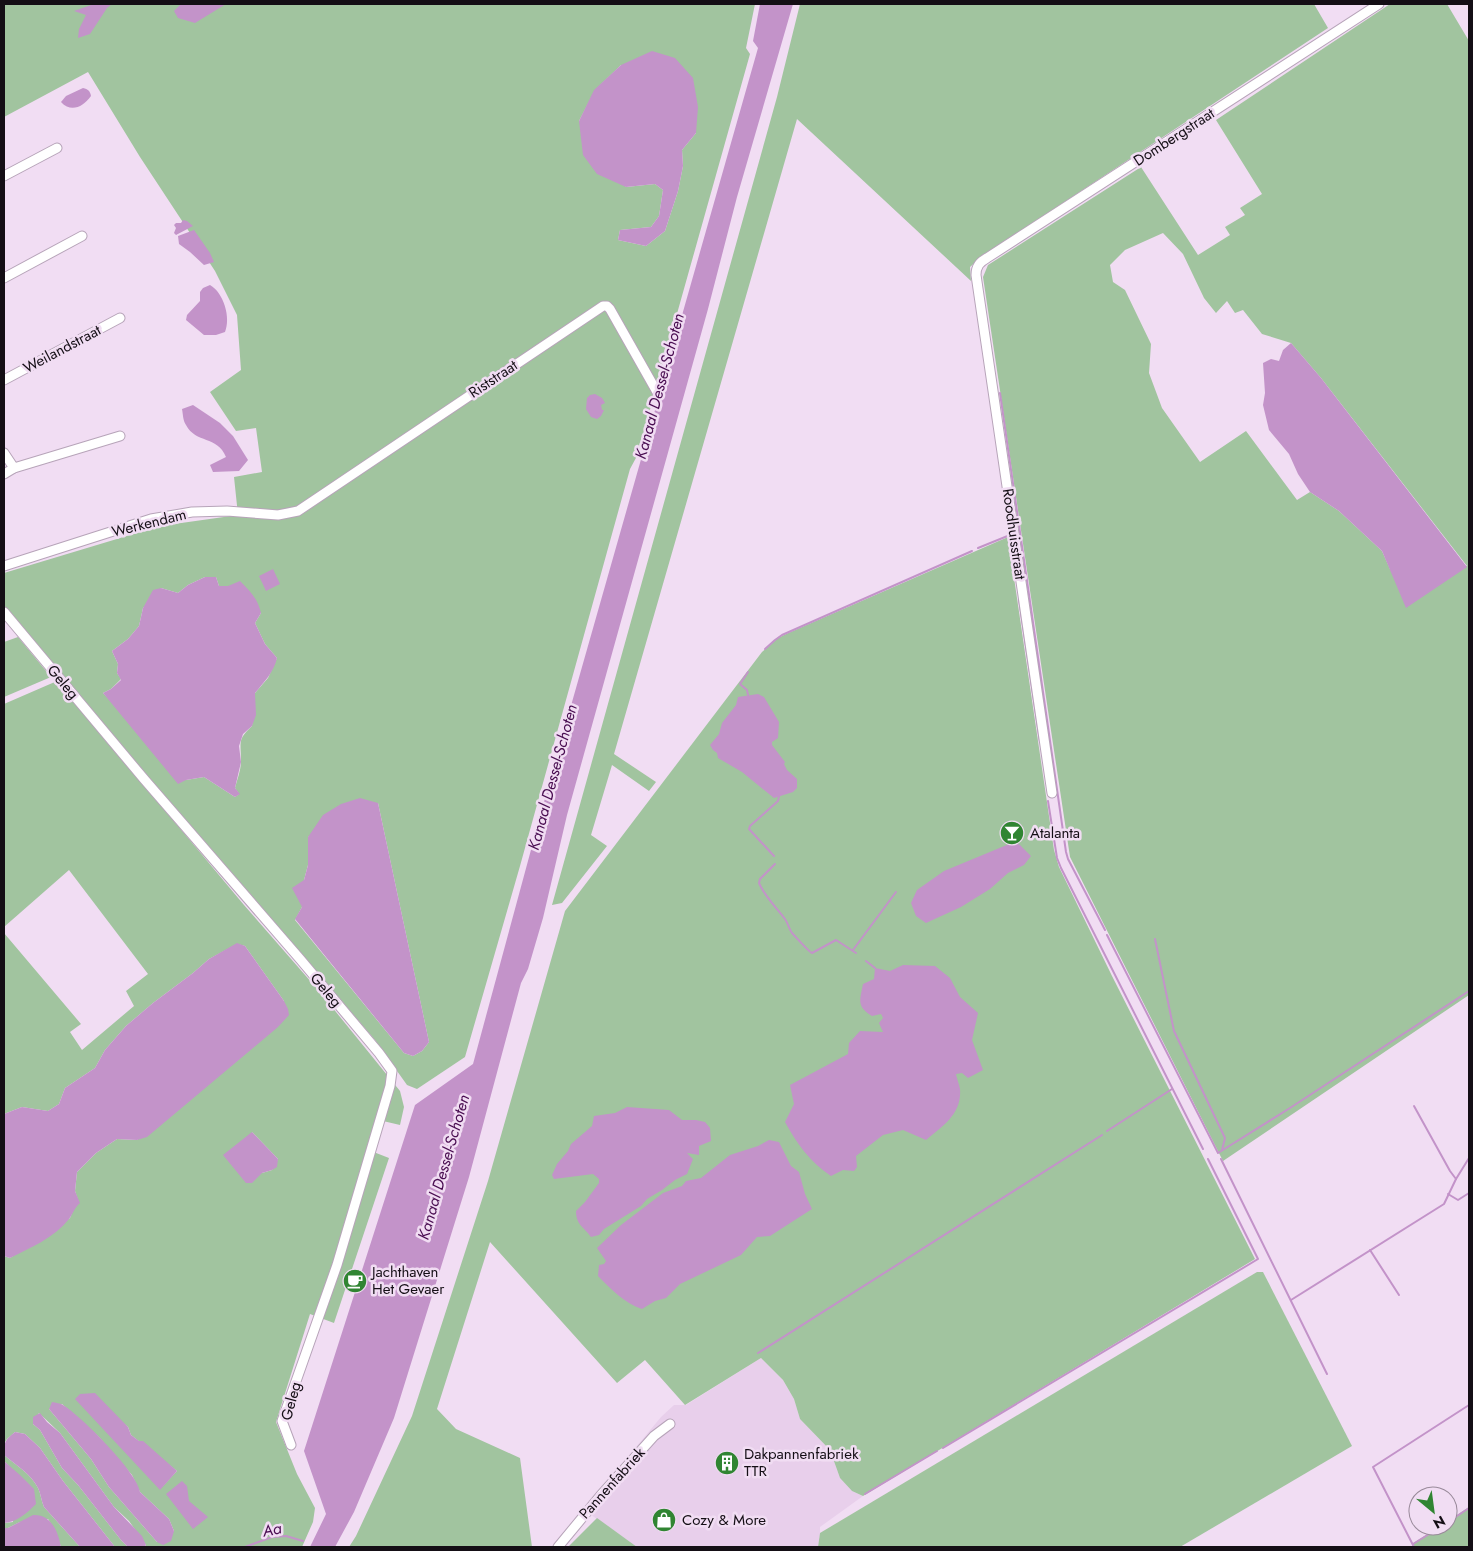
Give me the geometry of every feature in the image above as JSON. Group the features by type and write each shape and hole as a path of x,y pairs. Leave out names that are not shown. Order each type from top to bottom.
{"street":[{"name":"Dombergstraat","path":"976,275 976,269 980,262 1379,4"},
{"path":"4,176 57,148"},
{"path":"4,278 82,236"},
{"name":"Roodhuisstraat","path":"976,275 1052,793"},
{"name":"Riststraat","path":"298,511 603,306 607,306 610,309 657,392"},
{"name":"Weilandstraat","path":"4,380 120,318"},
{"path":"4,474 14,468 120,436"},
{"path":"4,453 14,468"},
{"name":"Werkendam","path":"4,566 151,519 192,512 227,511 278,515 298,511"},
{"name":"Geleg","path":"4,612 144,779 300,959 392,1071 390,1086 336,1265 282,1421 291,1445"},
{"name":"Pannenfabriek","path":"558,1547 654,1436 670,1424"}],"shaded area":[{"path":"761,1358 783,1380 794,1399 800,1419 830,1450 840,1478 852,1491 863,1496 820,1527 818,1547 637,1547 584,1510 661,1417 674,1405 686,1405"}],"green space":[{"path":"4,4 755,4 746,48 750,54 637,456 630,469 465,1057 417,1089 407,1085 375,1040 30,640 4,606 4,573 160,526 238,515 234,477 262,472 256,428 236,431 210,392 241,370 237,315 215,271 140,157 88,72 4,117","holes":["621,65 696,133 682,150 683,166 678,191 665,231 646,246 618,240 620,230 651,227 659,216 663,190 655,184 626,187 579,121 595,90","205,577 216,577 219,586 228,586 261,613 255,623 265,644 277,658 268,678 255,693 252,726 241,742 241,764 235,788 239,794 235,797 204,777 186,780 103,693 111,689 121,679 117,673 118,664 112,651 128,639 139,626 143,608 161,588 178,593 188,585","378,803 429,1042 422,1051 413,1056 404,1053 295,920 302,907 304,880 308,865 308,837"]},
{"path":"800,4 1314,4 1328,28 981,257 970,267 971,281 797,119 614,754 656,782 649,791 612,765 591,835 607,846 562,903 552,905 777,97"},
{"path":"1390,4 1447,4 1469,41 1469,995 1223,1161 1070,857 983,277 988,265 1141,167 1198,255 1230,235 1225,227 1245,215 1240,208 1262,194 1216,120","holes":["1163,233 1183,254 1204,298 1216,313 1227,301 1235,313 1243,310 1262,334 1291,343 1321,378 1467,566 1390,569 1382,551 1339,511 1310,492 1297,500 1246,431 1200,462 1162,408 1149,373 1151,344 1125,290 1113,282 1110,265 1125,250"]},
{"path":"1008,537 1054,850 1059,867 1255,1259 863,1496 852,1491 840,1478 830,1450 800,1419 794,1399 783,1380 761,1358 685,1405 645,1360 617,1383 490,1242 437,1409 456,1429 520,1458 532,1547 349,1547 356,1536 412,1416 488,1181 565,911 762,652 778,638"},
{"path":"18,637 51,677 4,697 4,642"},
{"path":"57,681 244,905 319,991 400,1091 404,1107 400,1125 383,1121 371,1151 389,1158 334,1323 310,1314 276,1422 297,1474 315,1508 313,1522 302,1547 144,1547 146,1545 129,1521 114,1507 60,1433 39,1413 33,1424 40,1430 62,1468 128,1547 115,1547 63,1481 40,1448 25,1434 15,1432 4,1444 4,1256 10,1258 70,1218 74,1208 79,1203 75,1191 77,1172 96,1153 117,1139 137,1140 284,1001 245,946 237,944 209,959 126,1026 105,1050 95,1068 65,1088 59,1104 48,1111 22,1107 4,1114 4,933 81,1024 70,1032 82,1050 134,1006 126,991 148,974 69,870 4,927 4,704","holes":["252,1132 278,1159 272,1170 262,1173","80,1394 87,1394 128,1427 131,1435 177,1471 160,1489","62,1404 99,1437 132,1475 140,1492 169,1519 174,1531 157,1542 109,1487 91,1459 49,1409"]},
{"path":"1257,1272 1263,1272 1352,1446 1180,1547 818,1547 820,1533"},
{"path":"4,1455 31,1478 39,1490 44,1507 80,1547 61,1547 55,1530 48,1519 20,1522 4,1528 4,1523 13,1522 10,1467 4,1461"},
{"path":"1469,1507 1469,1547 1414,1547 1412,1544 1424,1536 1458,1536 1458,1514"},
{"path":"597,1518 637,1547 568,1547"}],"water":[{"path":"94,4 112,4 107,8 90,34 78,38 79,29 86,15 74,11"},
{"path":"181,4 226,4 195,23 178,18 174,11"},
{"name":"Kanaal Dessel-Schoten","path":"760,4 793,4 737,197 708,309 567,815 543,918 528,969 521,983 469,1177 394,1418 354,1512 335,1547 310,1547 326,1514 304,1451 415,1105 473,1064 551,776 758,48 753,41"},
{"path":"652,51 675,58 693,78 698,107 696,133 682,150 683,166 678,191 665,231 646,246 618,240 620,230 651,227 659,216 663,190 655,184 626,187 597,174 583,155 579,121 594,90 621,65"},
{"path":"83,88 88,90 91,96 81,106 73,108 61,102 66,96"},
{"path":"183,220 193,226 176,235 174,233 176,228 174,225 181,223"},
{"path":"194,230 214,262 204,265 179,244 178,236"},
{"path":"210,285 219,294 225,306 227,326 225,332 216,335 204,335 186,320 187,315 200,301 200,292 203,288"},
{"path":"1291,343 1321,378 1467,567 1406,608 1382,551 1339,511 1310,492 1298,474 1289,454 1269,430 1263,405 1265,393 1263,363 1271,359 1279,361 1283,350"},
{"path":"595,394 602,398 605,403 601,405 602,410 604,410 597,419 591,417 586,409 587,398"},
{"path":"193,405 220,423 233,436 248,460 239,471 213,472 210,465 226,457 217,445 195,435 186,425 182,409"},
{"path":"273,569 280,584 266,591 259,576"},
{"path":"205,577 216,577 219,586 228,586 240,581 247,588 256,599 260,608 261,613 255,623 265,644 277,658 271,672 255,693 256,715 252,726 243,734 239,746 241,762 235,788 240,794 235,797 204,777 186,780 178,784 103,693 121,680 117,673 118,664 112,651 128,639 139,626 143,608 153,590 161,588 178,593 188,585"},
{"path":"758,694 764,697 779,722 778,738 772,742 772,745 785,762 787,770 797,779 797,788 793,792 774,798 742,772 718,758 717,753 710,745 719,734 722,723 736,705 738,697"},
{"path":"360,798 378,803 429,1042 422,1051 413,1056 404,1053 295,919 302,907 292,888 304,880 308,865 308,837 323,815 341,804"},
{"path":"1014,842 1031,856 1024,865 1008,873 990,889 961,907 926,923 916,916 911,903 917,890 944,871"},
{"path":"237,943 245,946 284,1001 289,1015 278,1027 147,1137 137,1140 117,1139 96,1153 77,1172 75,1191 80,1203 63,1226 41,1242 10,1258 4,1256 4,1114 22,1107 48,1111 59,1104 65,1088 95,1068 105,1050 126,1026 209,959"},
{"path":"903,965 935,966 950,978 960,997 978,1013 972,1040 983,1070 968,1078 962,1073 956,1074 960,1089 958,1106 950,1119 926,1140 903,1130 883,1135 856,1156 857,1167 854,1171 843,1170 831,1176 805,1152 785,1122 794,1104 790,1085 848,1054 849,1043 860,1031 883,1032 879,1023 883,1018 881,1014 872,1016 861,1006 860,999 863,984 874,979 875,968 890,971"},
{"path":"627,1107 669,1110 682,1120 705,1122 710,1128 711,1141 699,1146 699,1155 687,1153 693,1159 687,1174 647,1199 641,1206 604,1229 599,1235 591,1237 579,1223 576,1211 599,1183 599,1179 593,1174 554,1179 552,1175 571,1144 592,1126 594,1116 615,1113"},
{"path":"252,1132 278,1159 277,1167 262,1173 252,1183 246,1183 223,1155"},
{"path":"769,1140 779,1142 791,1166 799,1172 805,1194 812,1209 770,1236 757,1237 741,1255 680,1284 666,1298 655,1301 642,1309 624,1300 598,1276 599,1265 604,1264 606,1261 597,1248 621,1225 663,1193 682,1186 686,1181 701,1178 730,1155 758,1146"},
{"path":"95,1393 128,1427 131,1435 139,1441 143,1441 177,1471 160,1490 75,1399 80,1394"},
{"path":"52,1402 62,1404 71,1411 95,1432 120,1459 137,1483 140,1492 169,1519 174,1531 171,1541 163,1545 157,1542 109,1487 91,1459 49,1409"},
{"path":"40,1413 60,1433 114,1507 142,1536 146,1545 144,1547 128,1547 62,1468 40,1430 33,1424 33,1417"},
{"path":"15,1432 25,1434 40,1448 63,1481 115,1547 80,1547 44,1507 35,1483 23,1470 4,1455 6,1442"},
{"path":"4,1461 34,1489 36,1504 17,1519 4,1523"},
{"path":"182,1481 187,1486 189,1501 208,1517 193,1529 166,1494"},
{"path":"33,1515 39,1515 49,1520 56,1530 61,1547 4,1547 4,1528 8,1528"}],"waterway":[{"path":"1000,393 1066,852 1105,930"},
{"path":"978,548 1010,535 1010,537"},
{"path":"765,649 782,635 972,551"},
{"path":"1019,599 1040,742"},
{"path":"748,672 740,684 747,690 748,695"},
{"path":"774,856 749,829 778,801 779,796"},
{"path":"1048,801 1057,858 1061,868 1203,1149"},
{"path":"775,864 760,879 759,883 767,897 785,919 792,933 812,953 836,940 856,953"},
{"path":"853,950 896,892"},
{"path":"1107,935 1218,1153 1469,991"},
{"path":"1155,939 1174,1031 1225,1138 1222,1150"},
{"path":"866,961 875,968"},
{"path":"1107,1131 1172,1089"},
{"path":"1414,1106 1456,1179"},
{"path":"758,1353 1102,1135"},
{"path":"1291,1300 1444,1204 1469,1158"},
{"path":"943,1448 1258,1259 1208,1159"},
{"path":"1221,1159 1327,1374"},
{"path":"1448,1194 1458,1200 1469,1193"},
{"path":"1370,1250 1399,1295"},
{"path":"1414,1547 1373,1467 1469,1405"},
{"path":"865,1494 937,1451"},
{"path":"1458,1515 1469,1508"},
{"name":"Aa","path":"245,1547 272,1537 286,1536 303,1541"},
{"path":"1413,1544 1426,1536"}],"place":[{"name":"Atalanta","path":"1012,833"},
{"name":"Jachthaven Het Gevaer","path":"355,1281"},
{"name":"Dakpannenfabriek TTR","path":"727,1463"},
{"name":"Cozy & More","path":"664,1520"}]}
